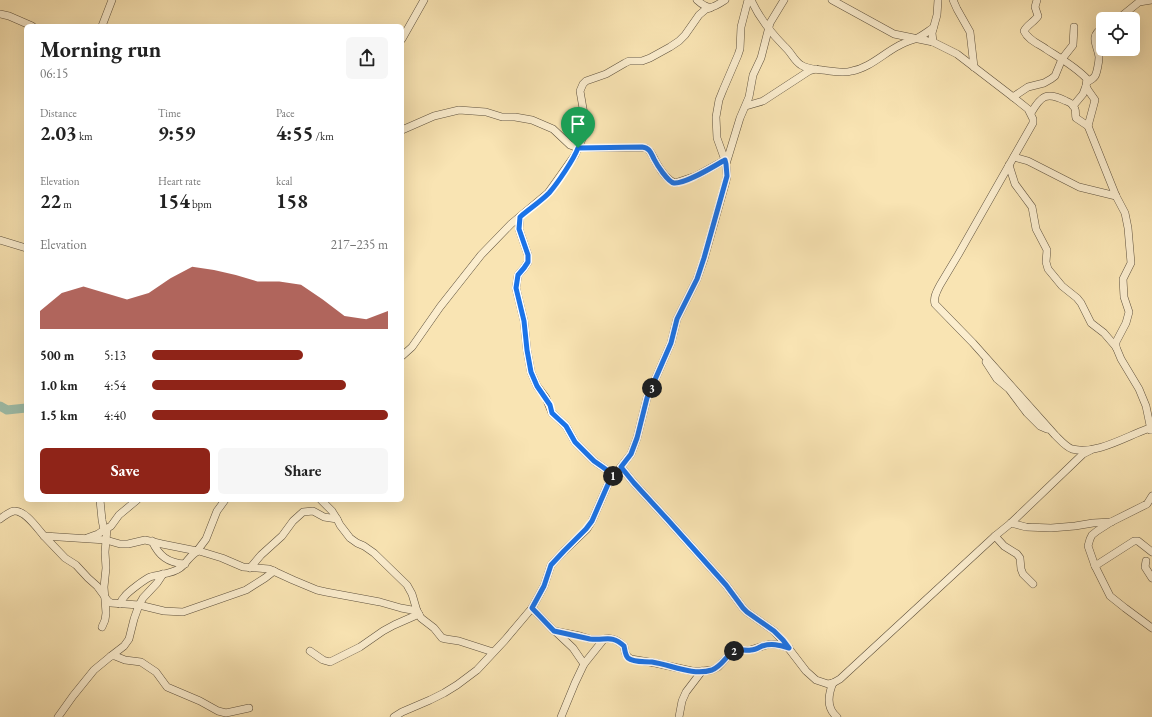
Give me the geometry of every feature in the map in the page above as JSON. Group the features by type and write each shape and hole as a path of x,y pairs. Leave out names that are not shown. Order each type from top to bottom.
{"street":[{"path":"103,24 112,0"},
{"path":"404,35 424,0"},
{"path":"697,0 710,8"},
{"path":"404,354 412,347 440,307 477,260 511,224 553,188 575,155 583,137 585,128 580,91 583,84 586,81 606,74 629,61 642,61 670,47 685,35 699,14 725,0"},
{"path":"750,0 768,29 799,64 805,67 816,70 839,72 854,71 909,40 923,39 933,42 956,54 1013,97 1031,113 1034,121 940,285 934,300 939,309 965,334 1055,435 1071,449 1083,454"},
{"path":"394,717 402,712 438,697 457,685 477,670 505,640 532,608 544,586 551,565 592,521 609,482 631,454 637,438 647,398 671,343 677,319 697,279 726,181 725,162 717,138 716,117 723,90 740,49 741,27 750,0"},
{"path":"404,129 434,116 453,110 486,112 532,120 553,129 570,145 578,148 646,148 650,151 656,163 670,181 675,183 696,176 725,162 740,118 746,106 753,75 760,58 768,29 773,16 784,0"},
{"path":"832,0 890,32 916,39 933,28"},
{"path":"933,42 932,36 937,15 938,0"},
{"path":"953,0 970,32 974,67"},
{"path":"1037,0 1035,8 1038,16 1024,31 1028,38 1062,59 1087,80 1087,84 1095,100 1088,126"},
{"path":"1128,12 1132,0"},
{"path":"1128,12 1139,2 1152,0"},
{"path":"0,14 9,16 27,24"},
{"path":"1013,97 1028,88 1055,76 1062,59 1073,45 1074,27"},
{"path":"1073,106 1083,94 1087,84 1096,74 1099,56"},
{"path":"746,106 763,101 809,71 816,70"},
{"path":"1031,113 1036,105 1048,95 1067,101 1073,106 1076,118 1088,126 1116,196 1125,213 1131,263 1123,279 1124,297 1128,308 1128,316 1116,342 1116,347"},
{"path":"1014,156 1028,161 1079,187 1116,196"},
{"path":"1009,165 1015,184 1032,207 1036,229 1047,250 1046,262 1048,269 1062,286 1081,303 1091,323 1104,333 1116,347 1121,359 1139,389 1146,406 1152,429 1147,429 1111,444 1091,449 1071,449"},
{"path":"520,217 519,229 528,255 528,262 518,275 516,288 524,321 531,372 537,386 550,405 552,413 566,426 575,442 594,461 614,475"},
{"path":"0,240 24,247"},
{"path":"837,717 829,707 830,691 833,683 1010,524 1083,454 1091,449"},
{"path":"621,467 726,585 743,608 774,631 783,640 806,671 816,680 828,684 833,683"},
{"path":"1152,496 1147,504 1111,522 1097,531 1092,535 1088,546 1095,566 1110,596 1152,628"},
{"path":"100,502 102,520 105,530 106,568 104,587 106,613 102,627"},
{"path":"85,539 105,530 135,502"},
{"path":"120,604 126,594 144,581 152,577 178,570 185,564 206,539 217,510 223,502"},
{"path":"323,502 332,511 350,538 374,553 407,585 421,618 434,628 442,638 459,641 493,652"},
{"path":"0,519 13,511 21,512 26,515 65,558 76,565 97,586 111,604 139,605 164,611 183,612 246,590 265,578 274,570"},
{"path":"250,568 261,555 282,536 293,521 303,512 313,511 324,517 338,520"},
{"path":"1010,524 1051,528 1075,526 1093,522 1111,522"},
{"path":"44,536 105,540 120,544 128,544 140,540 152,541 222,558 243,568 274,570 293,580 322,591 380,602 418,612"},
{"path":"995,536 1004,546 1017,554 1020,558 1023,574 1033,584"},
{"path":"152,541 161,556 174,562 185,564"},
{"path":"1095,566 1134,541 1138,542 1152,552"},
{"path":"1146,561 1145,567 1152,578"},
{"path":"58,717 94,670 124,646 129,639 139,605 163,574"},
{"path":"532,608 573,648 584,664"},
{"path":"310,651 330,662 360,647 383,631 418,612"},
{"path":"554,631 590,639 608,638 618,641 624,646 625,654 628,658 692,671 712,670 718,667 731,653 738,650 750,650 770,644 789,648"},
{"path":"561,717 584,664 604,639"},
{"path":"111,656 141,662 156,672 167,686 218,711 226,713 249,708"},
{"path":"679,717 682,701 686,692 702,671"}],"waterway":[{"path":"0,406 7,410 24,408"}],"route":[{"path":"578,148 646,148 650,151 656,163 670,181 675,183 696,176 725,160 727,176 726,181 697,279 677,319 666,357 647,398 637,438 631,454 621,467 702,560 726,585 743,608 774,631 789,648 770,644 750,650 738,650 731,653 718,667 712,670 692,671 628,658 625,654 624,646 613,639 608,638 595,640 554,631 532,608 544,586 546,576 551,565 580,537 592,521 609,482 614,475 594,461 580,448 571,437 563,422 554,416 550,405 537,386 531,372 524,321 516,288 518,275 528,262 526,247 519,229 520,217 553,188 578,148"}]}
